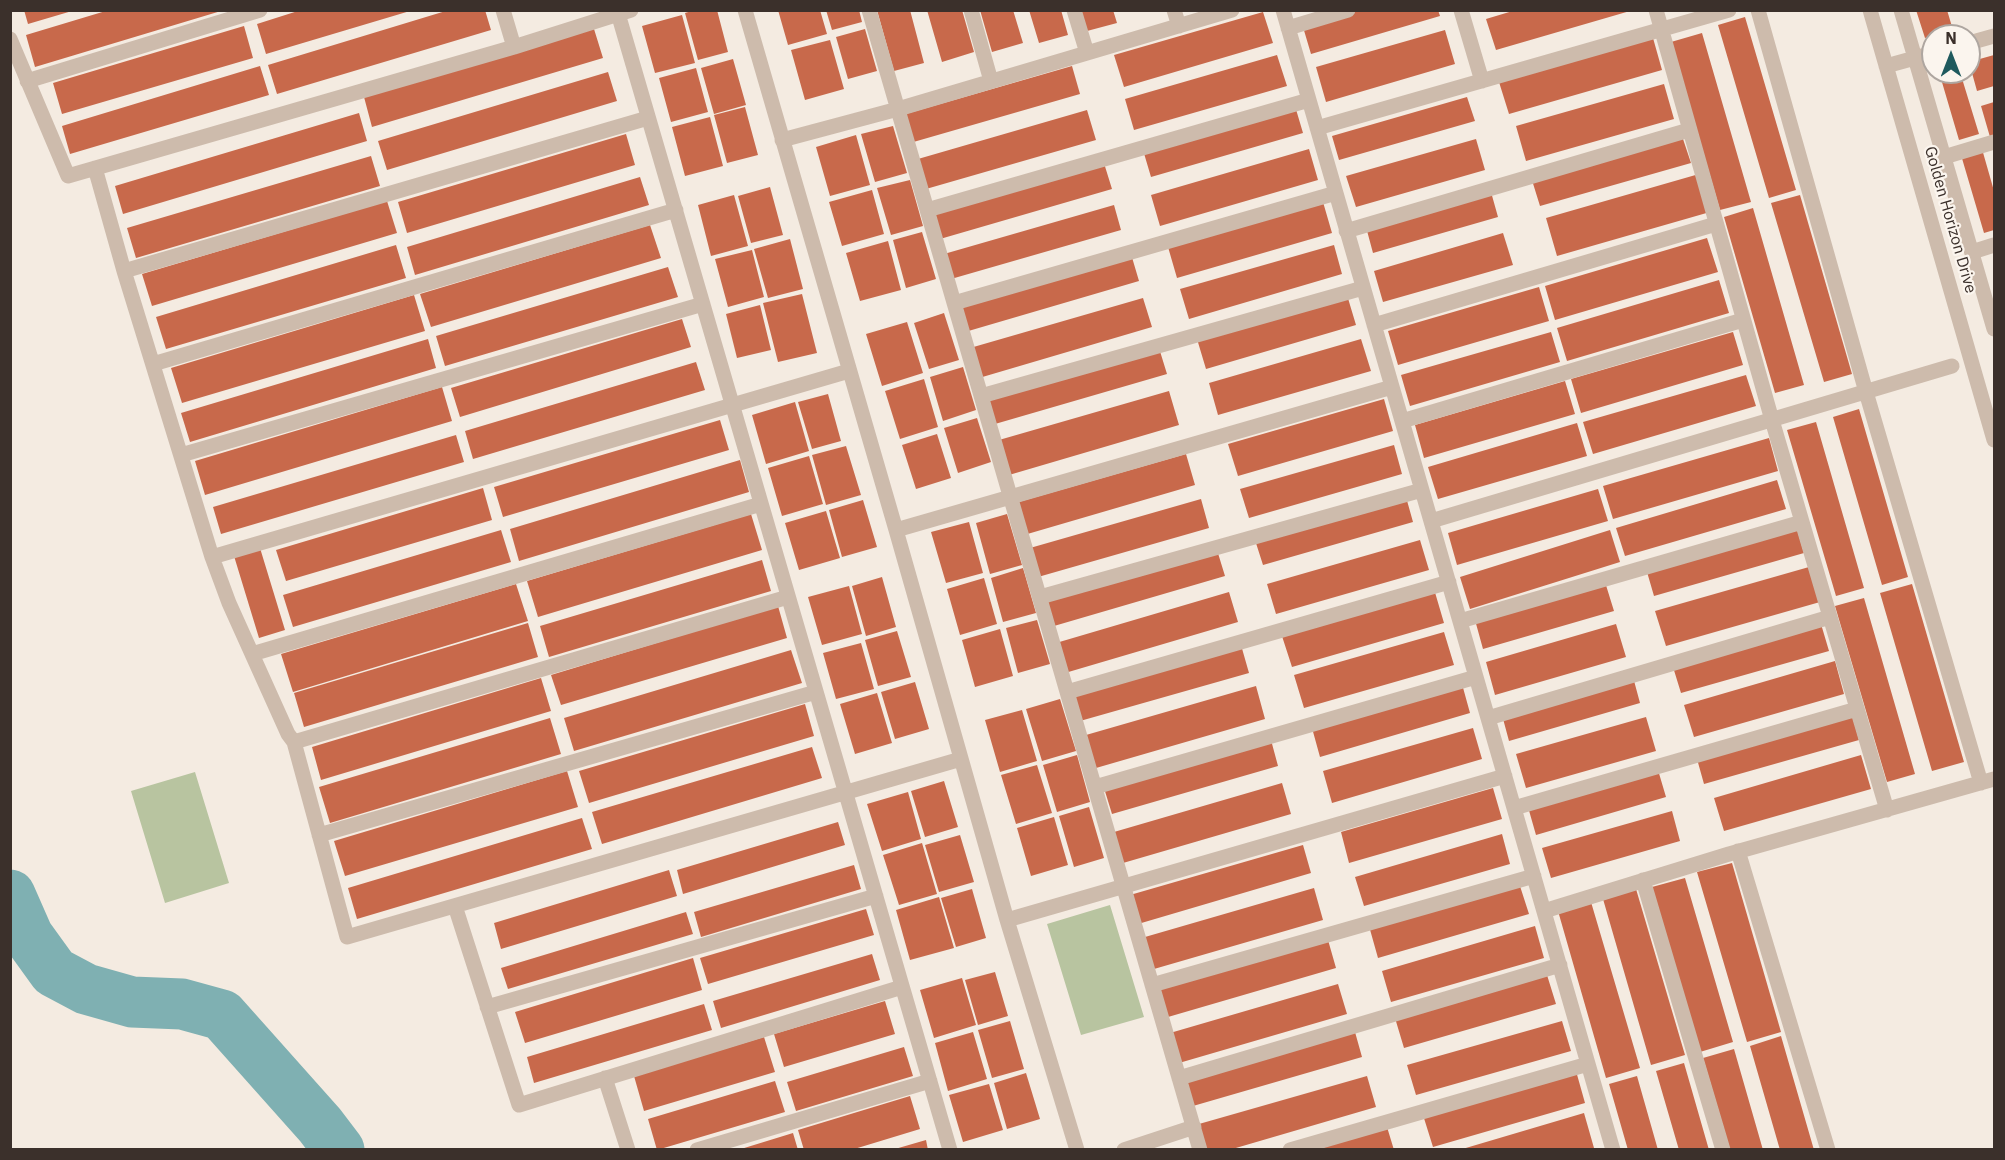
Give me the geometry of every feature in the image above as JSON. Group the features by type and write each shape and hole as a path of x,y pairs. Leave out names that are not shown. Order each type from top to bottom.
{"street":[{"path":"27,81 260,10"},
{"path":"503,10 514,47"},
{"path":"745,10 1006,920 1076,1149"},
{"path":"869,10 1200,1149"},
{"path":"970,10 991,81"},
{"path":"1074,10 1087,53"},
{"path":"1174,10 1179,26"},
{"path":"782,140 898,109 1232,10"},
{"path":"1283,10 1613,1149"},
{"path":"1288,28 1348,10"},
{"path":"1461,10 1482,81"},
{"path":"1656,10 1743,320 1887,810"},
{"path":"1317,128 1729,10"},
{"path":"1544,910 1738,851 1988,781 1866,392 1758,10"},
{"name":"Golden Horizon Drive","path":"1870,10 1995,440"},
{"name":"Golden Horizon Drive","path":"1901,10 1995,329"},
{"path":"10,39 68,176 514,47 622,12 648,118 950,1149"},
{"path":"1886,66 1921,56"},
{"path":"927,210 1309,100"},
{"path":"124,272 648,118"},
{"path":"1347,231 1689,130"},
{"path":"1944,156 1995,142"},
{"path":"95,168 124,272 212,557 229,603 288,734 294,742 347,937 961,759"},
{"path":"954,303 1336,193"},
{"path":"153,364 676,210"},
{"path":"1374,325 1716,224"},
{"path":"1972,252 1995,245"},
{"path":"981,396 1363,288"},
{"path":"181,455 703,304"},
{"path":"1402,421 1743,320"},
{"path":"1431,521 1952,366"},
{"path":"212,557 849,371"},
{"path":"896,530 1392,387"},
{"path":"1040,597 1422,490"},
{"path":"252,654 761,504"},
{"path":"1460,621 1802,522"},
{"path":"1067,692 1449,582"},
{"path":"294,742 788,597"},
{"path":"1488,718 1830,617"},
{"path":"1095,787 1476,677"},
{"path":"319,835 816,692"},
{"path":"1514,808 1857,709"},
{"path":"1006,920 1505,776"},
{"path":"1738,851 1828,1149"},
{"path":"1152,985 1534,876"},
{"path":"1643,880 1723,1149"},
{"path":"487,1007 876,896"},
{"path":"455,906 519,1105 902,987"},
{"path":"1179,1078 1560,965"},
{"path":"1290,1149 1588,1064"},
{"path":"605,1078 628,1149"},
{"path":"697,1149 930,1081"},
{"path":"1124,1149 1194,1127"}],"green space":[{"path":"195,772 229,883 165,903 131,791"},
{"path":"1110,905 1144,1017 1081,1035 1047,924"}],"building":[{"path":"24,10 71,10 72,11 28,24"},
{"path":"109,10 221,11 35,67 26,35"},
{"path":"301,10 410,11 266,54 257,24"},
{"path":"449,10 485,10 491,30 277,94 268,65"},
{"path":"695,10 717,10 728,52 698,60 685,13"},
{"path":"778,10 820,10 827,34 788,45"},
{"path":"826,10 859,10 862,22 832,30"},
{"path":"877,10 910,10 924,63 894,71"},
{"path":"927,10 962,10 974,52 942,62"},
{"path":"980,10 1013,10 1023,43 992,52"},
{"path":"1029,10 1061,10 1068,35 1039,43"},
{"path":"1081,10 1113,10 1117,23 1087,31"},
{"path":"1360,10 1438,10 1440,16 1311,54 1303,27"},
{"path":"1516,10 1630,11 1496,50 1486,19"},
{"path":"1916,10 1947,10 1951,24 1921,26"},
{"path":"1263,12 1273,43 1124,87 1114,55"},
{"path":"682,15 695,63 655,73 642,26"},
{"path":"1745,17 1796,190 1769,198 1718,25"},
{"path":"244,26 253,58 62,114 53,83"},
{"path":"594,29 603,58 372,127 364,97"},
{"path":"865,29 877,71 848,79 836,37"},
{"path":"1445,30 1455,64 1326,102 1316,67"},
{"path":"1702,33 1751,202 1720,210 1671,42"},
{"path":"1653,38 1662,70 1509,114 1499,82"},
{"path":"830,40 844,89 805,100 791,50"},
{"path":"1277,55 1287,86 1134,130 1125,99"},
{"path":"1994,55 1994,86 1977,91 1975,84 1981,84 1981,59"},
{"path":"733,59 746,105 714,114 701,68"},
{"path":"260,66 269,95 70,154 62,126"},
{"path":"1072,66 1080,94 910,143 902,115"},
{"path":"696,68 708,112 671,122 659,78"},
{"path":"608,72 617,101 387,170 378,141"},
{"path":"1664,84 1674,119 1526,161 1516,126"},
{"path":"1943,84 1964,84 1979,134 1959,140"},
{"path":"1467,97 1475,121 1339,160 1332,136"},
{"path":"1994,102 1994,135 1990,137 1981,106"},
{"path":"1295,106 1303,133 1151,177 1143,150"},
{"path":"745,107 758,155 727,163 714,115"},
{"path":"1087,110 1096,140 926,189 918,159"},
{"path":"359,113 367,141 123,214 115,186"},
{"path":"710,117 723,166 685,176 672,127"},
{"path":"893,126 907,173 875,182 861,134"},
{"path":"1681,133 1691,163 1540,206 1531,177"},
{"path":"626,134 635,165 407,233 398,202"},
{"path":"856,135 870,185 830,196 816,147"},
{"path":"1476,139 1485,170 1356,207 1346,176"},
{"path":"1309,149 1318,180 1160,226 1151,195"},
{"path":"1982,149 1994,191 1994,230 1984,233 1961,155"},
{"path":"371,156 380,186 136,258 127,228"},
{"path":"1103,160 1112,189 940,239 931,210"},
{"path":"1699,174 1710,212 1557,256 1546,218"},
{"path":"640,177 649,205 415,275 407,247"},
{"path":"910,180 923,226 891,235 877,188"},
{"path":"770,187 783,235 751,243 738,196"},
{"path":"872,190 884,234 842,246 829,202"},
{"path":"1491,192 1498,217 1373,253 1366,227"},
{"path":"734,195 748,246 711,256 698,205"},
{"path":"1800,195 1852,374 1824,382 1771,203"},
{"path":"387,201 397,233 152,306 142,274"},
{"path":"1323,202 1332,233 1177,278 1168,247"},
{"path":"1114,205 1121,230 951,279 944,254"},
{"path":"1753,208 1804,385 1775,393 1724,217"},
{"path":"650,225 661,258 431,327 420,294"},
{"path":"922,232 936,279 906,288 893,240"},
{"path":"1503,233 1513,265 1383,302 1374,271"},
{"path":"1707,238 1718,272 1555,320 1545,286"},
{"path":"790,239 803,289 768,298 754,249"},
{"path":"888,241 901,290 860,301 846,253"},
{"path":"396,245 406,278 166,349 156,317"},
{"path":"1334,245 1342,274 1189,319 1180,289"},
{"path":"752,250 764,297 728,307 715,259"},
{"path":"1131,254 1139,281 965,332 957,304"},
{"path":"668,267 678,297 445,366 436,336"},
{"path":"1719,280 1729,313 1567,361 1557,328"},
{"path":"1539,287 1549,321 1398,365 1388,331"},
{"path":"802,294 817,353 778,362 763,303"},
{"path":"414,295 425,331 182,403 171,368"},
{"path":"1347,295 1356,325 1206,369 1197,339"},
{"path":"1143,298 1152,327 979,378 970,348"},
{"path":"760,305 771,350 737,358 726,314"},
{"path":"944,313 959,360 929,369 914,323"},
{"path":"682,319 691,347 460,417 451,388"},
{"path":"907,322 923,373 882,386 866,334"},
{"path":"1551,332 1560,362 1410,406 1401,375"},
{"path":"1733,332 1743,365 1581,413 1571,379"},
{"path":"428,339 436,368 190,442 181,413"},
{"path":"1361,339 1371,371 1218,415 1209,383"},
{"path":"1159,348 1167,374 995,424 988,398"},
{"path":"696,362 705,390 473,459 465,431"},
{"path":"963,367 976,410 943,421 930,377"},
{"path":"1746,375 1756,406 1593,454 1583,422"},
{"path":"924,379 938,427 900,439 885,391"},
{"path":"1565,381 1575,414 1424,458 1415,425"},
{"path":"442,387 452,421 205,495 195,461"},
{"path":"1169,391 1179,425 1009,475 999,440"},
{"path":"828,394 841,441 812,449 798,402"},
{"path":"1384,399 1393,431 1238,476 1228,444"},
{"path":"795,402 809,451 766,464 752,415"},
{"path":"1859,409 1908,577 1882,585 1833,417"},
{"path":"977,418 991,462 958,473 944,428"},
{"path":"720,420 729,450 503,517 494,487"},
{"path":"1816,422 1864,588 1836,596 1787,430"},
{"path":"1577,423 1587,456 1438,499 1428,467"},
{"path":"937,434 951,478 916,489 902,445"},
{"path":"456,435 464,462 221,534 213,507"},
{"path":"1769,438 1778,471 1613,519 1603,486"},
{"path":"1394,445 1402,474 1249,518 1240,489"},
{"path":"846,446 861,495 826,505 812,455"},
{"path":"1186,454 1195,485 1024,535 1015,503"},
{"path":"809,456 823,504 782,516 768,468"},
{"path":"740,460 749,492 519,561 510,529"},
{"path":"1777,480 1786,509 1625,556 1616,528"},
{"path":"483,488 492,520 286,581 276,550"},
{"path":"1598,489 1608,521 1457,565 1448,533"},
{"path":"1406,497 1413,522 1263,565 1255,540"},
{"path":"1201,499 1209,528 1038,577 1030,548"},
{"path":"863,500 877,547 842,557 829,510"},
{"path":"826,511 840,558 799,570 785,523"},
{"path":"751,514 762,550 538,617 527,581"},
{"path":"1007,514 1022,565 990,574 976,523"},
{"path":"969,522 983,573 946,583 931,532"},
{"path":"1797,529 1804,553 1654,596 1647,572"},
{"path":"501,530 511,562 293,627 283,595"},
{"path":"1610,530 1620,562 1470,609 1460,577"},
{"path":"1420,540 1429,570 1276,614 1267,584"},
{"path":"260,548 285,630 259,638 234,556"},
{"path":"1217,550 1225,576 1054,626 1046,599"},
{"path":"762,560 771,591 549,657 540,626"},
{"path":"1809,567 1820,602 1666,646 1655,611"},
{"path":"1023,568 1036,613 1003,622 991,578"},
{"path":"882,577 896,627 866,636 852,586"},
{"path":"984,578 997,624 960,635 947,589"},
{"path":"1605,582 1614,611 1483,649 1475,620"},
{"path":"516,584 528,621 293,692 281,654"},
{"path":"1912,584 1964,762 1932,771 1880,593"},
{"path":"849,586 862,634 822,645 808,597"},
{"path":"1434,589 1444,623 1292,667 1281,633"},
{"path":"1229,592 1238,622 1065,673 1056,643"},
{"path":"1864,598 1915,774 1887,782 1835,606"},
{"path":"778,606 787,638 561,705 551,675"},
{"path":"1037,620 1050,664 1018,673 1006,628"},
{"path":"528,623 538,657 304,727 294,693"},
{"path":"1616,624 1626,657 1495,695 1486,662"},
{"path":"1821,624 1829,651 1681,693 1673,667"},
{"path":"1000,629 1013,676 975,687 962,640"},
{"path":"897,631 911,677 878,686 865,640"},
{"path":"1444,632 1454,665 1304,708 1294,675"},
{"path":"861,643 874,689 836,699 823,653"},
{"path":"1241,645 1249,673 1080,721 1072,694"},
{"path":"791,650 802,683 574,751 564,718"},
{"path":"1835,661 1844,694 1694,737 1684,705"},
{"path":"1633,677 1640,703 1509,741 1502,715"},
{"path":"541,678 551,711 321,780 312,747"},
{"path":"915,682 929,729 895,739 881,692"},
{"path":"1462,684 1470,713 1320,757 1312,728"},
{"path":"1256,686 1265,719 1096,768 1086,735"},
{"path":"877,693 892,743 855,754 840,704"},
{"path":"1060,699 1076,751 1042,761 1026,709"},
{"path":"805,704 814,736 589,803 579,771"},
{"path":"1022,710 1037,761 1000,772 985,720"},
{"path":"1852,714 1859,740 1704,784 1697,759"},
{"path":"1646,717 1656,751 1526,788 1516,754"},
{"path":"550,718 561,754 330,823 319,787"},
{"path":"1473,728 1482,759 1332,803 1323,771"},
{"path":"1271,740 1278,766 1112,814 1104,788"},
{"path":"812,747 822,778 602,844 592,812"},
{"path":"1077,755 1090,802 1057,812 1043,765"},
{"path":"1861,755 1871,789 1724,831 1714,798"},
{"path":"1037,765 1052,813 1016,824 1001,775"},
{"path":"1658,770 1666,797 1536,835 1528,807"},
{"path":"567,771 578,807 345,876 334,841"},
{"path":"944,781 958,827 925,837 911,791"},
{"path":"1282,783 1291,814 1123,863 1114,832"},
{"path":"1493,788 1502,819 1349,863 1341,832"},
{"path":"908,792 921,839 882,851 867,804"},
{"path":"1089,807 1104,858 1074,867 1059,816"},
{"path":"1672,811 1680,841 1551,878 1542,848"},
{"path":"1054,817 1068,865 1031,876 1017,828"},
{"path":"582,818 592,849 357,919 348,888"},
{"path":"838,822 845,845 683,894 677,870"},
{"path":"1502,834 1510,864 1364,906 1355,877"},
{"path":"960,835 974,882 939,892 925,845"},
{"path":"922,843 937,894 899,905 883,855"},
{"path":"1303,845 1311,873 1138,924 1130,895"},
{"path":"1732,863 1781,1032 1747,1042 1697,872"},
{"path":"854,865 861,889 701,937 694,912"},
{"path":"669,870 677,896 501,949 494,923"},
{"path":"1685,878 1733,1042 1700,1052 1652,887"},
{"path":"1519,883 1529,914 1378,958 1369,926"},
{"path":"1314,888 1323,920 1154,969 1145,937"},
{"path":"972,889 986,938 956,947 941,898"},
{"path":"1636,889 1685,1055 1651,1065 1603,899"},
{"path":"939,897 954,948 910,960 896,910"},
{"path":"1591,902 1640,1068 1606,1078 1558,911"},
{"path":"866,909 874,935 708,984 700,958"},
{"path":"686,912 693,934 508,989 501,968"},
{"path":"1535,926 1544,958 1391,1002 1382,971"},
{"path":"1328,940 1336,968 1168,1017 1159,988"},
{"path":"872,954 880,980 721,1028 713,1001"},
{"path":"693,958 702,990 525,1043 515,1012"},
{"path":"995,972 1008,1016 978,1025 965,980"},
{"path":"1547,975 1556,1004 1404,1048 1395,1018"},
{"path":"962,978 976,1025 934,1038 920,990"},
{"path":"1338,984 1347,1014 1179,1063 1170,1033"},
{"path":"885,1001 895,1034 784,1067 774,1034"},
{"path":"704,1004 712,1030 534,1083 527,1057"},
{"path":"1010,1021 1024,1069 992,1078 978,1030"},
{"path":"1562,1021 1571,1051 1416,1095 1407,1065"},
{"path":"973,1032 987,1079 948,1091 935,1043"},
{"path":"1355,1032 1362,1057 1193,1106 1185,1081"},
{"path":"1781,1036 1814,1150 1780,1150 1750,1046"},
{"path":"764,1037 775,1072 644,1111 634,1076"},
{"path":"904,1047 913,1076 796,1111 787,1082"},
{"path":"1734,1049 1763,1150 1730,1150 1703,1058"},
{"path":"1684,1063 1709,1150 1679,1150 1656,1071"},
{"path":"1576,1071 1585,1103 1433,1147 1423,1115"},
{"path":"1026,1073 1040,1119 1007,1129 994,1083"},
{"path":"1367,1076 1376,1107 1229,1150 1207,1150 1199,1124"},
{"path":"1637,1076 1658,1150 1628,1150 1609,1084"},
{"path":"775,1081 785,1112 657,1150 648,1119"},
{"path":"989,1084 1003,1130 963,1142 949,1095"},
{"path":"910,1096 920,1129 851,1150 804,1150 798,1130"},
{"path":"1584,1113 1594,1148 1589,1150 1459,1150"},
{"path":"1387,1127 1394,1150 1311,1150"},
{"path":"793,1133 798,1150 741,1150 741,1149"},
{"path":"926,1140 928,1150 895,1149"}],"waterway":[{"path":"10,895 28,936 54,972 86,989 132,1002 182,1004 222,1015 320,1125 339,1150"}]}
